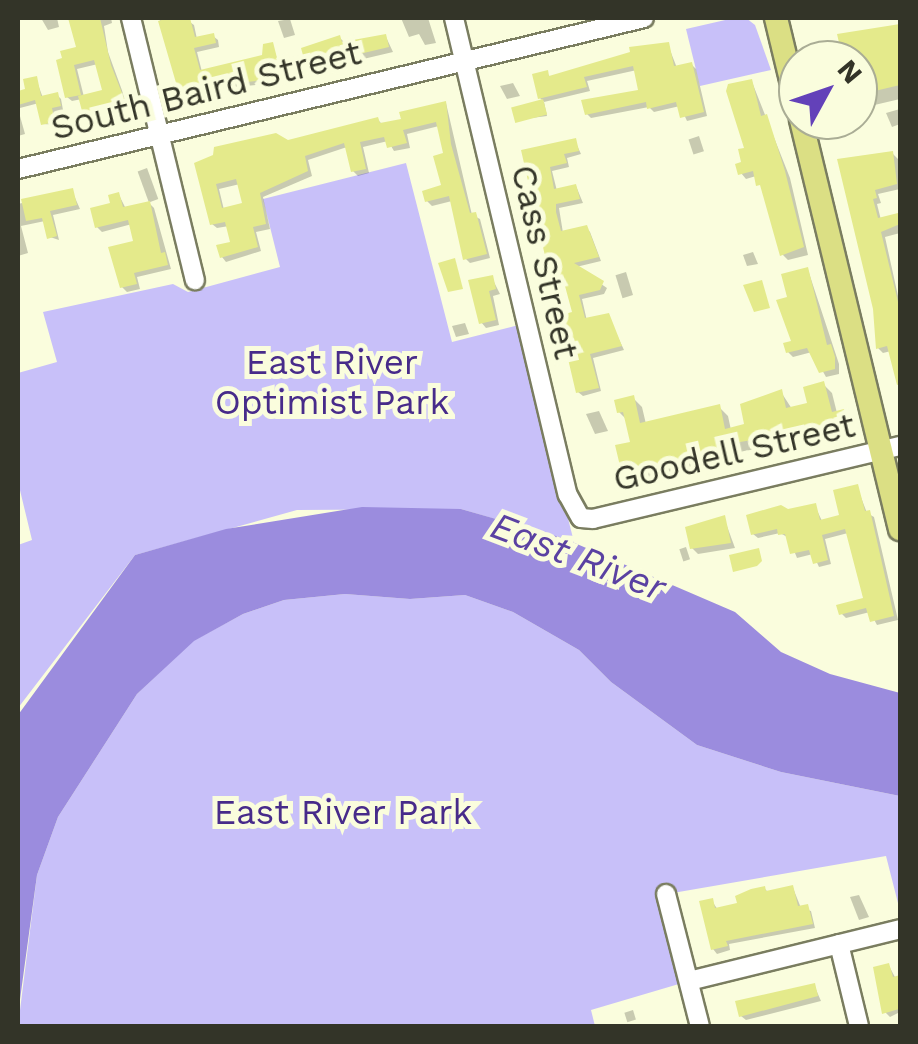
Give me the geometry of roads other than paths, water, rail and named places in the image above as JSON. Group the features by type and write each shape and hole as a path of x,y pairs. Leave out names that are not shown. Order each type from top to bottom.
{"main road":[{"path":"806,140 891,448 900,529"}],"street":[{"path":"131,18 195,280"},
{"name":"Cass Street","path":"454,18 568,494 581,518"},
{"name":"South Baird Street","path":"18,169 644,18"},
{"name":"Goodell Street","path":"581,518 891,448"},
{"path":"666,894 700,1026"},
{"path":"689,982 900,929"},
{"path":"840,944 859,1026"}],"water":[{"name":"East River","path":"362,507 461,509 563,538 735,612 781,652 830,674 900,693 900,796 781,772 697,745 611,682 579,650 513,612 465,595 410,599 345,594 284,600 243,614 194,641 137,694 58,817 37,875 18,1014 18,715 135,555 226,529"}],"park label":[{"name":"East River Optimist Park","path":"332,382"},
{"name":"East River Park","path":"343,812"}]}
